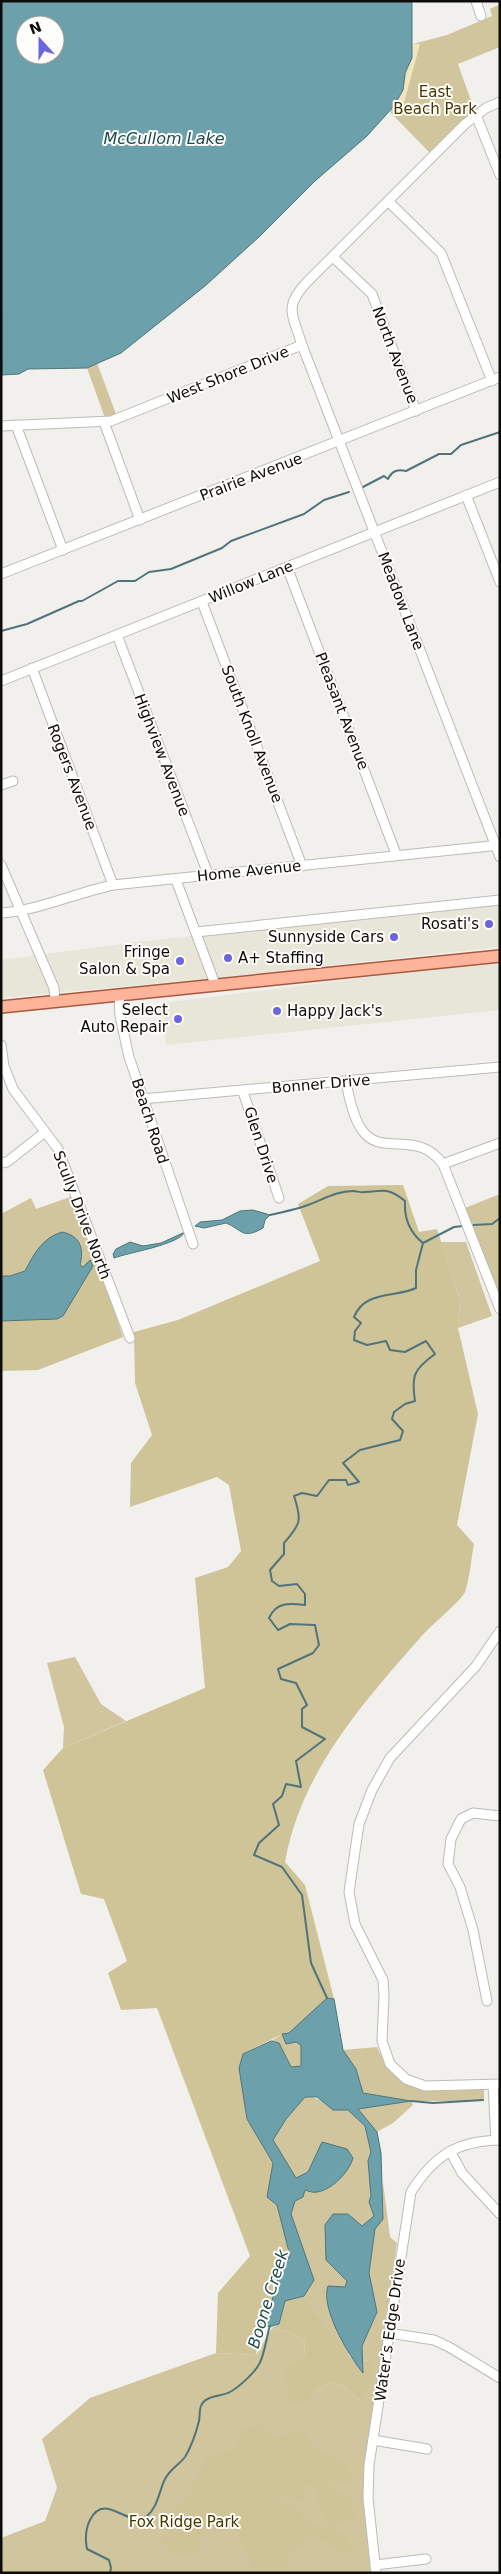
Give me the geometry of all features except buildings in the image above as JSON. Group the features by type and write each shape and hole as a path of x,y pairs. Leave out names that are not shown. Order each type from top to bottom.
{"main road":[{"path":"1,1006 500,956"}],"street":[{"path":"476,1 481,16"},
{"name":"West Shore Drive","path":"1,426 104,422 215,381 302,345 291,309 296,294 476,115 500,102"},
{"path":"476,115 500,175"},
{"path":"389,202 441,252 496,379"},
{"name":"North Avenue","path":"333,257 372,294 416,411"},
{"name":"Meadow Lane","path":"302,345 500,857"},
{"name":"Prairie Avenue","path":"1,574 496,379"},
{"path":"104,422 140,520"},
{"path":"16,424 63,550"},
{"name":"Willow Lane","path":"1,680 202,602 500,482"},
{"path":"466,495 500,582"},
{"name":"Pleasant Avenue","path":"287,567 396,854"},
{"name":"South Knoll Avenue","path":"202,602 302,866"},
{"name":"Highview Avenue","path":"117,635 208,874"},
{"name":"Rogers Avenue","path":"32,668 113,885"},
{"path":"1,786 13,780"},
{"name":"Home Avenue","path":"1,913 20,912 84,891 113,885 176,880 208,874 302,866 396,854 497,846"},
{"path":"1,864 54,988 55,1000"},
{"path":"176,880 215,984"},
{"path":"196,932 500,900"},
{"name":"Beach Road","path":"119,995 120,1016 129,1057 193,1244"},
{"name":"Scully Drive North","path":"1,1044 4,1066 12,1089 58,1149 130,1338"},
{"name":"Bonner Drive","path":"142,1099 243,1092 500,1067"},
{"path":"346,1082 362,1130 376,1143 423,1147 435,1154 443,1164 500,1308"},
{"name":"Glen Drive","path":"243,1092 279,1198"},
{"path":"1,1162 7,1162 45,1132"},
{"path":"443,1164 500,1143"},
{"path":"498,2140 496,2084 422,2086 398,2073 388,2061 382,2046 383,1980 355,1924 349,1892 359,1824 372,1790 390,1758 476,1666 500,1631"},
{"path":"487,2001 473,1930 460,1887 448,1864 451,1839 461,1818 473,1813 500,1816"},
{"name":"Water’s Edge Drive","path":"376,2569 368,2498 373,2440 411,2192 423,2173 450,2150 470,2143 498,2140"},
{"path":"450,2150 462,2173 500,2214"},
{"path":"389,2333 434,2340 500,2378"},
{"path":"373,2440 427,2448"},
{"path":"376,2569 426,2559"}],"shaded area":[{"path":"500,905 500,947 224,977 1,998 1,960 136,942"},
{"path":"500,961 500,1010 166,1045 162,1003"}],"green space":[{"name":"East Beach Park","path":"500,4 500,47 458,64 474,109 430,153 390,112 412,58 413,44 447,35 492,16 490,9"},
{"path":"97,363 116,414 105,418 87,368"},
{"path":"403,1185 419,1232 437,1229 460,1300 458,1328 478,1414 457,1525 474,1544 465,1592 424,1633 356,1714 319,1769 293,1829 285,1862 305,1885 334,1999 327,1998 289,2034 282,2034 243,2054 247,2119 273,2163 267,2197 277,2205 290,2257 281,2268 271,2304 265,2306 260,2323 256,2355 216,2353 218,2293 250,2256 157,2008 121,2010 108,1973 127,1961 104,1899 81,1894 43,1770 63,1748 205,1688 195,1578 228,1567 241,1551 229,1485 217,1477 130,1507 131,1463 152,1435 135,1383 134,1332 178,1320 320,1261 298,1204 328,1186"},
{"path":"500,1194 500,1308 460,1210"},
{"path":"76,1195 100,1259 62,1324 1,1323 1,1214 31,1198 36,1209"},
{"path":"441,1242 466,1242 492,1316 458,1328 460,1300"},
{"path":"93,1266 101,1272 123,1337 38,1370 1,1371 1,1321 57,1319 63,1316"},
{"path":"75,1657 101,1704 126,1721 63,1748 64,1727 47,1663"},
{"path":"282,2034 286,2044 296,2042 301,2045 301,2066 291,2067 279,2043 271,2041"},
{"path":"377,2047 396,2077 408,2085 434,2091 484,2089 484,2101 411,2101 413,2105 393,2123 377,2132 358,2109 409,2101 363,2093 356,2069 343,2050"},
{"path":"305,2097 317,2099 334,2108 348,2110 365,2126 371,2152 368,2161 371,2197 369,2202 374,2216 362,2226 348,2214 326,2260 347,2281 346,2287 326,2293 328,2308 350,2357 304,2296 314,2280 291,2214 295,2201 305,2190 322,2142 308,2172 296,2179 272,2140 286,2119"},
{"name":"Fox Ridge Park","path":"383,2182 390,2237 397,2243 364,2480 371,2573 1,2573 1,2538 45,2521 57,2488 42,2439 90,2398 216,2353 256,2355 272,2328 290,2332 305,2341 304,2357 311,2394 331,2382 344,2386 361,2401 370,2361 363,2360 362,2346 377,2312 369,2273 375,2228 383,2219"},
{"path":"304,2296 362,2372 363,2360 370,2361 373,2374 361,2401 344,2386 331,2382 311,2394 307,2401 291,2405 284,2368 304,2357 305,2341 290,2332 272,2328 279,2324 285,2301"},
{"name":"Fox Ridge Park","path":"261,2424 274,2437 302,2431 315,2447 346,2463 352,2481 344,2483 330,2480 328,2485 352,2498 354,2519 343,2521 334,2527 325,2525 324,2511 318,2505 317,2488 313,2484 304,2486 302,2490 306,2495 301,2502 293,2500 285,2494 277,2497 278,2501 297,2507 302,2516 308,2521 342,2534 349,2541 353,2551 344,2556 320,2538 304,2538 304,2545 293,2550 284,2560 300,2573 281,2570 279,2573 255,2573 232,2521 212,2523 199,2537 201,2549 191,2555 174,2554 162,2541 170,2514 192,2491 191,2484 197,2479 207,2458 234,2448 243,2430"}],"sand":[{"path":"413,44 420,44 402,110 394,106 403,90"}],"water":[{"name":"McCullom Lake","path":"1,1 412,1 412,58 405,73 403,90 394,106 367,136 315,181 260,236 205,286 121,353 87,368 28,369 19,374 2,375"},
{"path":"253,1210 270,1215 265,1220 263,1228 256,1232 243,1233 226,1223 204,1228 195,1226 200,1222 222,1220 240,1211"},
{"path":"62,1232 73,1237 80,1244 82,1254 80,1265 83,1267 90,1260 93,1266 63,1316 57,1319 1,1321 1,1276 10,1276 25,1271 44,1242"},
{"path":"185,1232 181,1237 173,1241 114,1258 113,1254 116,1249 130,1242 143,1246 161,1243"},
{"path":"327,1998 334,1999 343,2050 356,2069 363,2093 411,2101 358,2109 377,2132 381,2153 383,2219 375,2229 369,2273 377,2312 362,2346 363,2373 350,2355 337,2331 328,2306 328,2286 345,2287 347,2281 326,2260 325,2225 333,2214 348,2214 362,2226 374,2216 369,2202 371,2196 368,2161 371,2152 365,2126 348,2110 333,2110 317,2097 305,2097 286,2119 273,2140 296,2178 308,2172 322,2142 347,2149 353,2158 348,2169 334,2184 323,2191 312,2192 305,2190 303,2197 295,2201 291,2214 314,2280 304,2296 285,2301 279,2324 269,2327 260,2323 265,2306 271,2304 281,2268 290,2256 277,2205 267,2197 273,2163 247,2119 239,2068 243,2054 271,2041 279,2043 291,2067 301,2066 301,2045 296,2042 286,2044 282,2034 289,2033"}],"waterway":[{"path":"361,488 384,476 388,479 395,471 406,471 439,454 451,454 461,445 500,432"},
{"path":"1,631 27,624 82,601 118,581 135,581 149,572 171,569 222,548 231,541 304,514 324,500 349,492"},
{"path":"270,1215 311,1204 346,1191 386,1191 405,1201 405,1213 408,1224 423,1243"},
{"name":"Boone Creek","path":"473,1225 492,1224 500,1218"},
{"name":"Boone Creek","path":"327,1998 311,1963 302,1895 282,1867 254,1855 259,1843 279,1825 273,1804 282,1796 286,1784 301,1787 296,1761 325,1739 302,1727 302,1709 307,1705 296,1683 281,1679 278,1669 313,1653 319,1645 315,1625 290,1624 278,1630 269,1618 279,1606 288,1604 305,1605 305,1594 297,1584 279,1586 272,1581 270,1570 284,1554 284,1543 297,1526 299,1516 294,1496 302,1493 317,1496 329,1480 346,1480 348,1485 359,1482 343,1463 360,1450 400,1440 403,1431 392,1419 394,1412 405,1404 415,1401 413,1385 418,1369 435,1354 426,1341 405,1352 390,1350 386,1341 367,1345 354,1340 355,1331 361,1323 354,1317 359,1308 365,1302 381,1296 416,1288 416,1270 423,1243 454,1227 463,1226"},
{"path":"411,2101 433,2103 483,2100"},
{"path":"110,2573 109,2560 87,2549 86,2534 90,2520 96,2512 103,2509 110,2509 140,2519 151,2512 167,2476 185,2457 189,2449 198,2426 200,2408 203,2402 230,2392 253,2373 262,2357 270,2326"}],"place":[{"name":"Rosati's","path":"489,924"},
{"name":"Sunnyside Cars","path":"394,937"},
{"name":"A+ Staffing","path":"228,958"},
{"name":"Fringe Salon & Spa","path":"180,961"},
{"name":"Happy Jack's","path":"277,1011"},
{"name":"Select Auto Repair","path":"178,1019"}]}
